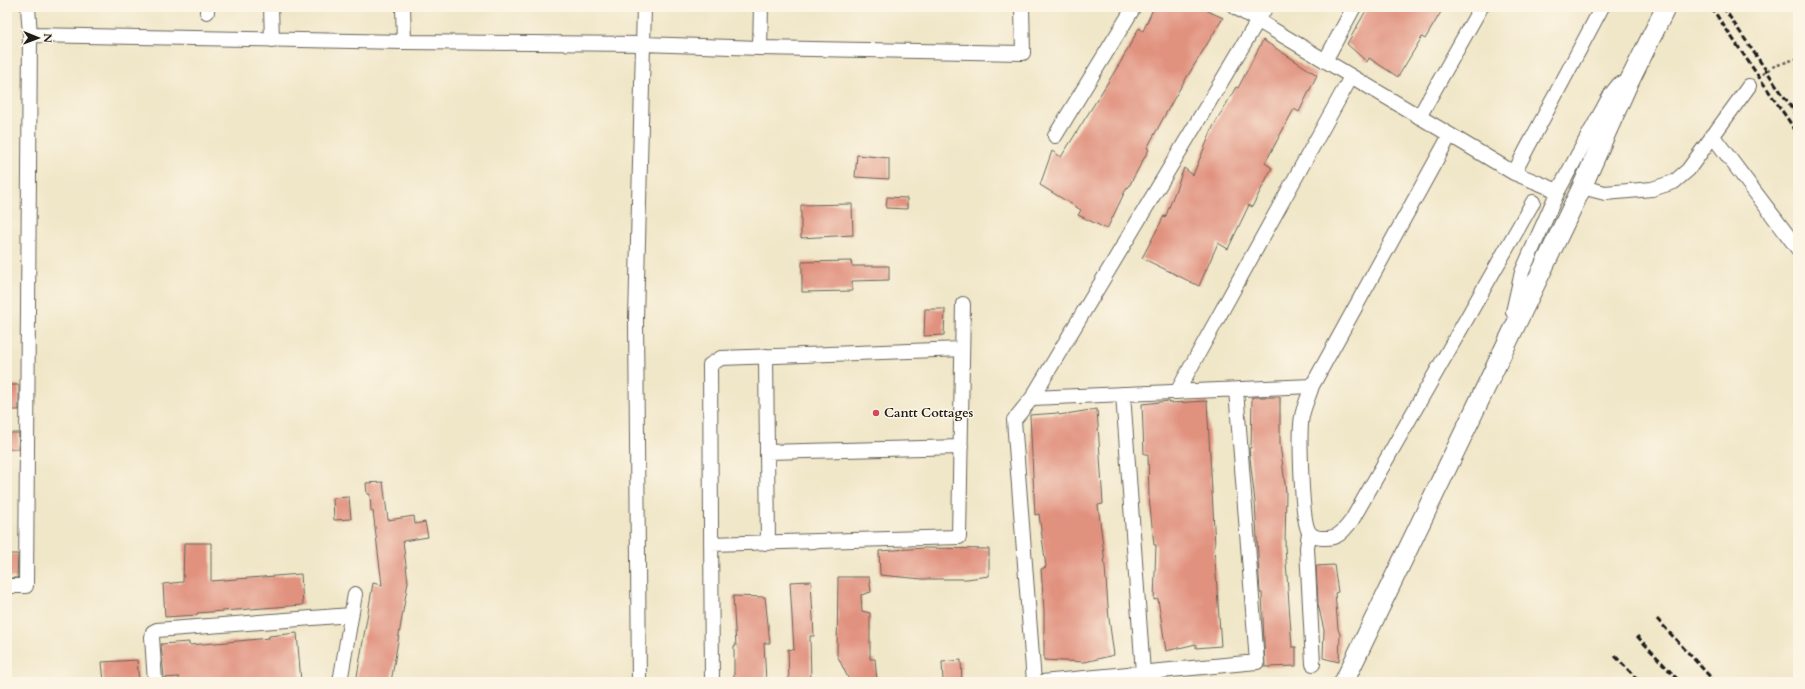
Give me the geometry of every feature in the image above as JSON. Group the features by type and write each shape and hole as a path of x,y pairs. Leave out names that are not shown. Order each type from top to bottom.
{"main road":[{"path":"1344,682 1582,187 1627,86 1666,7"}],"street":[{"path":"7,586 26,586 30,35 28,7"},
{"path":"271,7 272,40"},
{"path":"403,7 404,42"},
{"path":"639,682 636,319 644,7"},
{"path":"760,48 761,7"},
{"path":"30,35 404,42 643,44 760,48 1023,53 1022,7"},
{"path":"1055,136 1134,7"},
{"path":"1235,7 1514,173 1558,191"},
{"path":"1034,682 1014,420 1032,398 1266,7"},
{"path":"1325,61 1354,7"},
{"path":"1419,117 1481,7"},
{"path":"1514,173 1602,7"},
{"path":"1177,392 1351,76"},
{"path":"1518,319 1513,312 1513,305 1522,272 1558,191 1611,94 1619,84 1627,86"},
{"path":"1582,187 1605,192 1652,189 1674,182 1688,170 1749,86"},
{"path":"1313,664 1307,548 1309,532 1305,523 1302,493 1302,417 1312,386 1450,135"},
{"path":"1712,135 1798,249"},
{"path":"1309,532 1318,538 1330,538 1341,534 1352,520 1533,202"},
{"path":"711,544 959,538 963,304"},
{"path":"712,682 710,365 721,358 962,349"},
{"path":"766,356 768,543"},
{"path":"1032,398 1312,386"},
{"path":"1042,682 1256,662 1236,390"},
{"path":"1123,394 1143,673"},
{"path":"767,452 961,447"},
{"path":"340,682 355,594"},
{"path":"155,682 152,637 154,632 157,630 351,615"}],"path":[{"path":"1749,86 1772,67 1798,58"}],"building":[{"path":"1154,7 1199,7 1223,18 1176,95 1147,148 1149,149 1128,188 1127,187 1107,229 1078,215 1081,210 1040,185 1052,151 1061,157 1120,63 1139,28 1143,31"},
{"path":"1368,7 1444,7 1425,39 1422,37 1398,77 1369,58 1367,62 1347,44"},
{"path":"1263,40 1317,75 1299,112 1294,109 1265,163 1272,168 1252,207 1249,205 1228,249 1218,243 1199,286 1142,258 1164,216 1165,218 1184,168 1193,175 1213,127 1236,87 1238,88"},
{"path":"857,155 889,158 889,179 855,177"},
{"path":"887,197 907,198 907,209 886,208"},
{"path":"852,204 853,235 801,238 801,205"},
{"path":"851,261 852,266 889,266 889,280 852,281 852,291 802,292 802,262"},
{"path":"925,309 945,309 944,335 924,336"},
{"path":"8,385 19,385 19,410 9,410"},
{"path":"1252,397 1280,397 1280,444 1286,492 1285,547 1292,647 1296,647 1296,666 1265,667 1262,593 1260,593 1255,502 1249,448 1251,448"},
{"path":"1169,401 1170,403 1207,401 1214,546 1221,646 1196,648 1196,644 1166,651 1158,599 1154,600 1156,545 1154,545 1149,497 1148,454 1144,454 1142,404"},
{"path":"1097,409 1103,504 1098,505 1114,655 1085,662 1044,660 1044,609 1041,569 1046,567 1039,514 1035,515 1030,415 1058,413 1059,415"},
{"path":"7,433 19,433 18,449 7,449"},
{"path":"383,482 388,520 414,516 415,524 425,522 428,537 403,541 408,582 391,682 356,682 373,583 382,585 373,511 371,511 370,494 367,494 366,483"},
{"path":"349,497 351,519 334,520 333,498"},
{"path":"184,543 211,543 211,581 301,574 303,605 197,613 197,615 165,617 163,584 183,582"},
{"path":"925,548 989,549 989,576 967,579 922,579 880,575 879,551"},
{"path":"7,554 18,554 17,578 7,578"},
{"path":"1334,565 1338,592 1335,593 1338,629 1340,634 1339,662 1323,658 1324,630 1318,604 1316,566"},
{"path":"838,577 869,577 871,592 861,595 862,611 870,613 870,659 875,659 877,682 850,682 837,655"},
{"path":"811,581 814,636 810,636 811,682 789,682 788,649 794,650 790,582"},
{"path":"733,596 765,597 770,643 764,643 766,682 734,682 734,646 736,646"},
{"path":"297,633 301,682 179,682 179,677 164,678 161,644 189,642 189,645 228,642 269,638 269,636"},
{"path":"137,660 139,682 104,682 102,662"},
{"path":"961,660 962,682 943,682 942,662"}],"railway":[{"path":"1711,7 1798,134"},
{"path":"1723,7 1798,117"},
{"path":"1657,619 1715,682"},
{"path":"1637,636 1680,682"},
{"path":"1615,656 1640,682"}],"place":[{"name":"Cantt Cottages","path":"876,413"}]}
